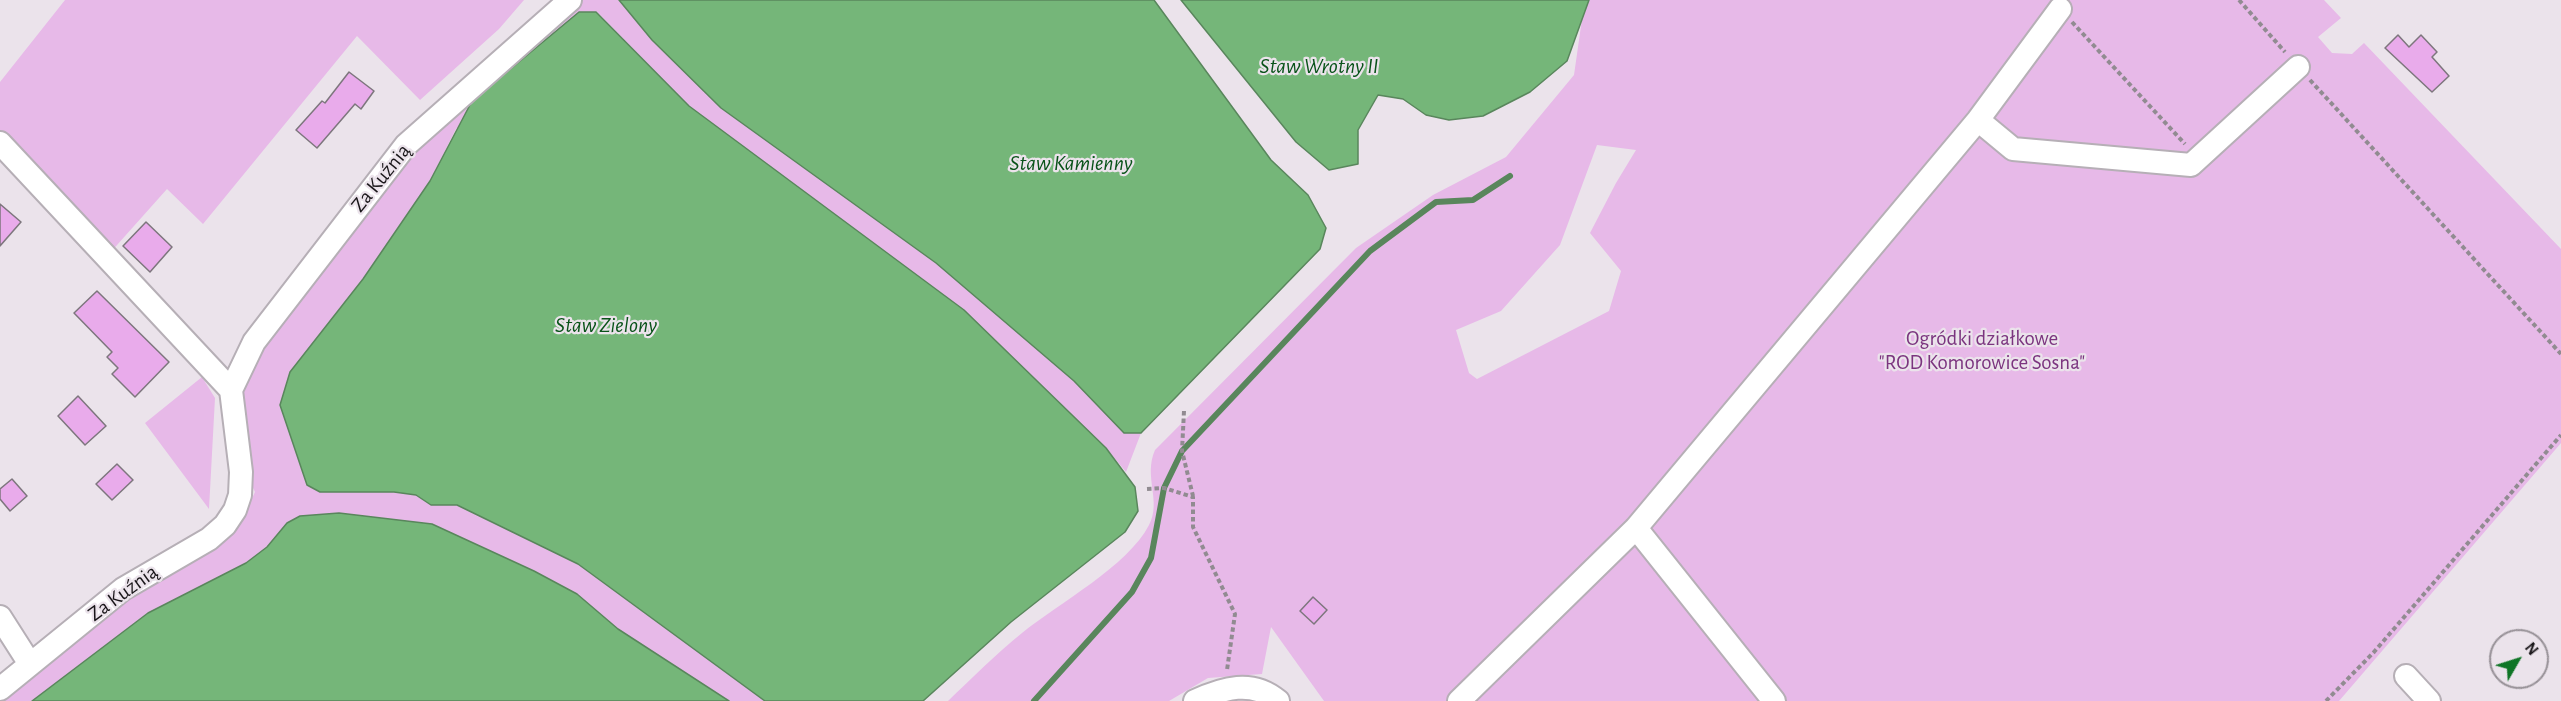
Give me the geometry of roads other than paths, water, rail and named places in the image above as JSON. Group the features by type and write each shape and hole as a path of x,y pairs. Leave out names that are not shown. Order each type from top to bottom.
{"street":[{"name":"Za Kuźnią","path":"0,689 123,589 209,539 225,525 238,502 241,472 231,390 254,342 406,146 570,0"},
{"path":"1459,701 1636,528 1978,120 2060,9"},
{"path":"1978,120 2013,149 2191,165 2298,67"},
{"path":"0,143 231,390"},
{"path":"1636,528 1774,701"},
{"path":"0,617 30,664"},
{"path":"2406,676 2429,701"},
{"path":"1195,701 1224,688 1264,690 1278,701"}],"water":[{"name":"Staw Kamienny","path":"619,0 1154,0 1271,160 1308,195 1326,228 1320,249 1141,433 1124,433 1074,381 936,263 721,108 652,40"},
{"name":"Staw Wrotny II","path":"1181,0 1589,0 1567,61 1530,92 1483,116 1449,120 1426,115 1403,99 1378,95 1358,130 1358,164 1329,170 1296,142"},
{"name":"Staw Zielony","path":"579,12 596,12 689,106 964,310 1106,448 1135,487 1138,511 1125,532 1011,622 923,701 765,701 578,564 457,505 431,505 416,495 394,492 320,492 307,485 280,405 290,372 363,279 430,181 472,101"},
{"path":"339,513 432,524 534,571 577,594 618,629 729,701 32,701 148,613 246,563 267,547 287,523 300,516"}],"waterway":[{"path":"1034,701 1132,592 1151,558 1164,488 1182,451 1370,251 1436,202 1473,200 1510,176"}],"park label":[{"name":"Ogródki działkowe \"ROD Komorowice Sosna\"","path":"1982,351"}]}
